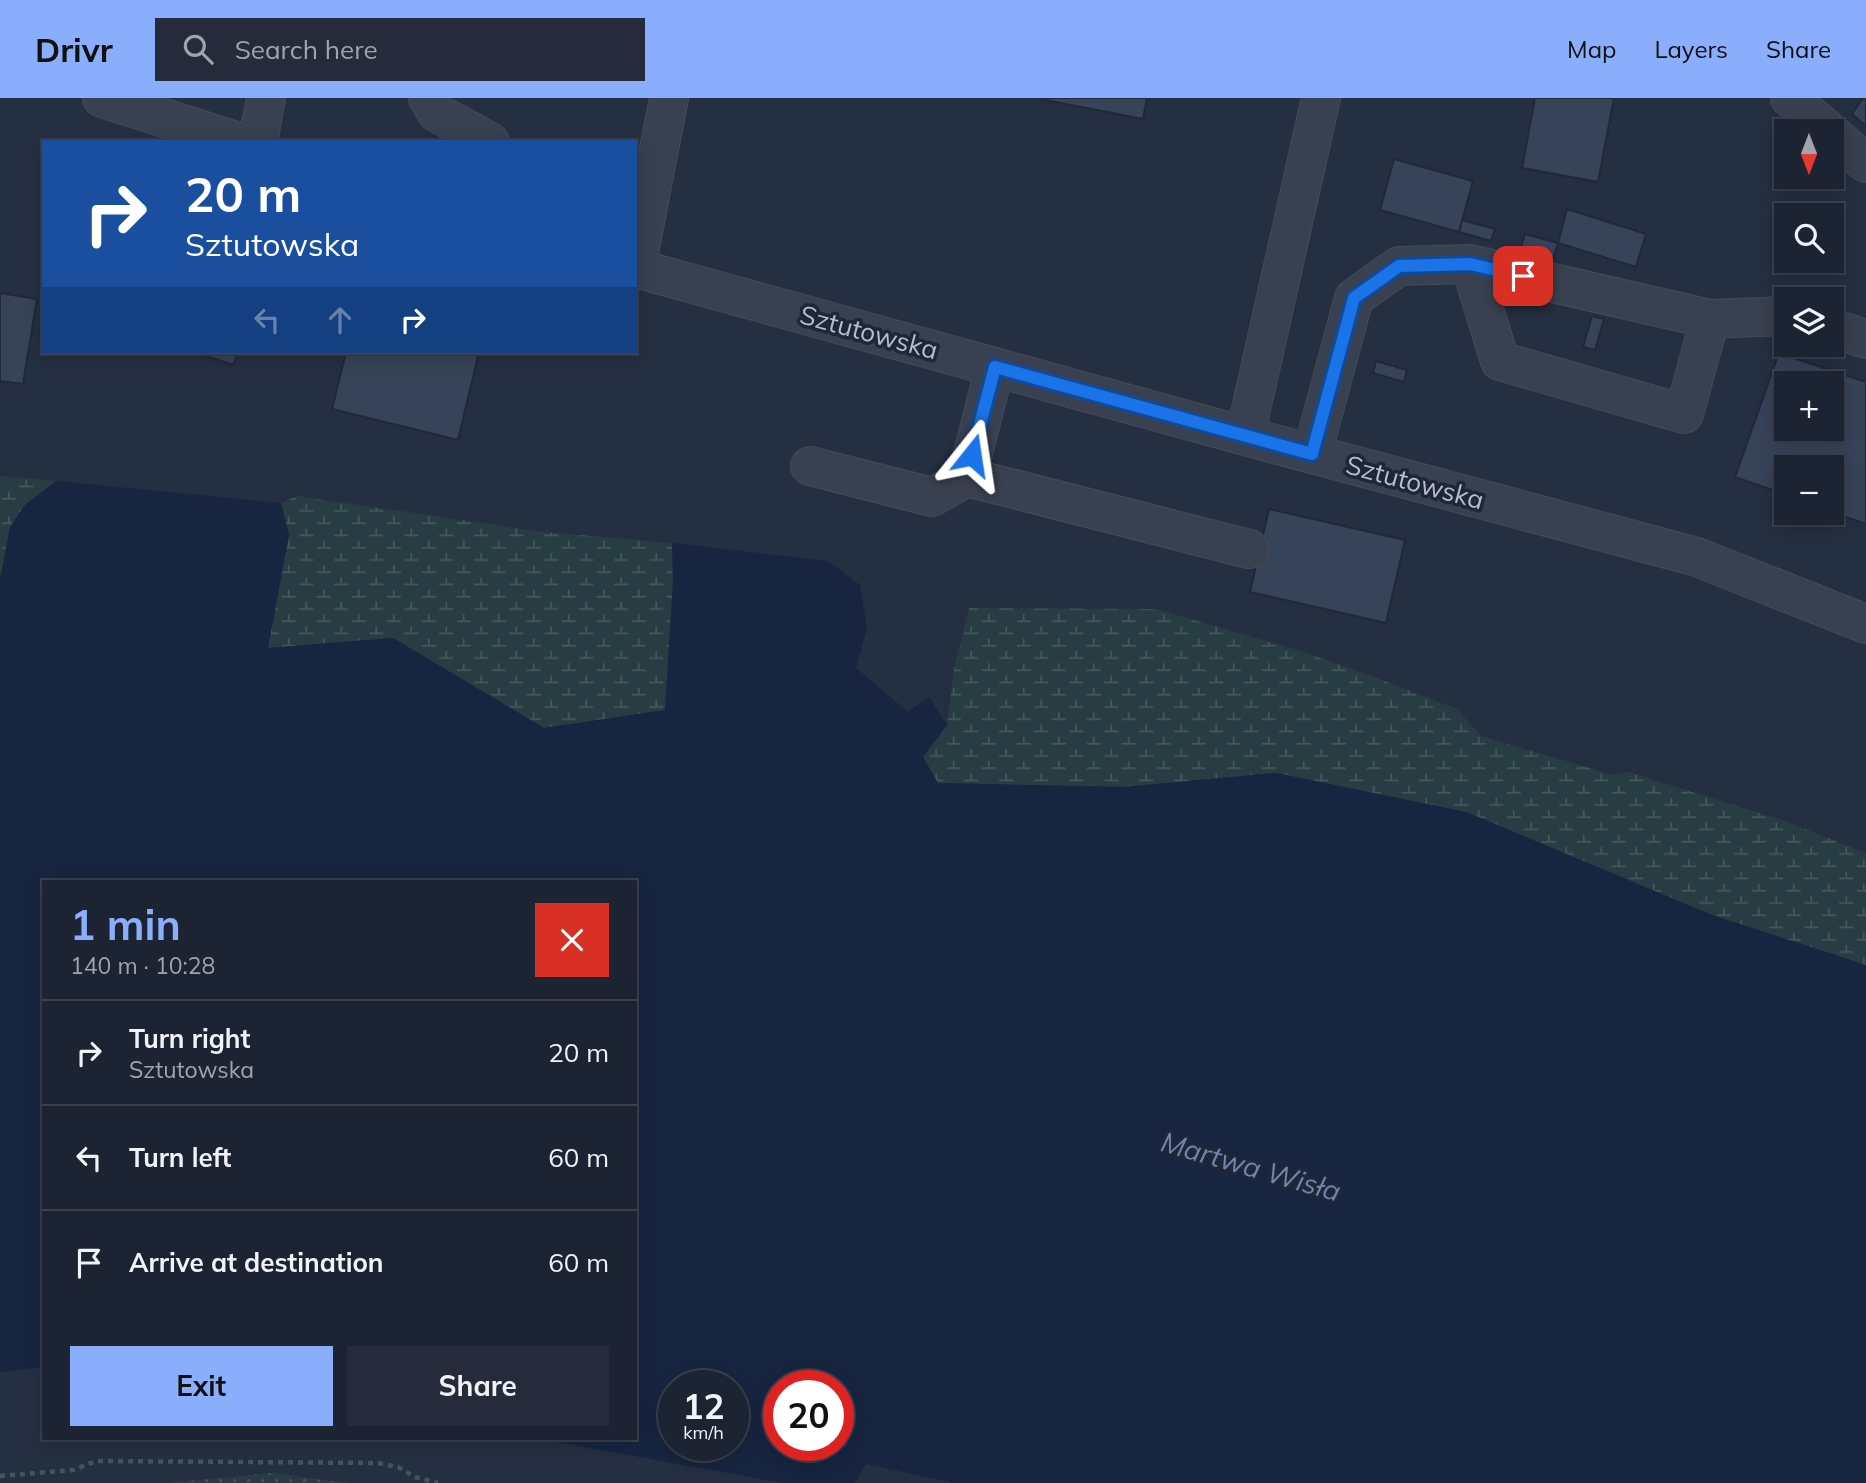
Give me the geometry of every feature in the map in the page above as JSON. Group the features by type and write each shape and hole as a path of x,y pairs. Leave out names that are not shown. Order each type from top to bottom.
{"street":[{"path":"102,98 233,140"},
{"path":"258,140 266,98"},
{"path":"428,98 437,113 486,140"},
{"path":"637,257 644,182 670,98"},
{"path":"1245,436 1321,98"},
{"path":"1790,98 1815,119"},
{"path":"1844,144 1866,163"},
{"path":"1470,264 1500,361 1684,414 1710,318"},
{"path":"1312,454 1354,298 1399,266 1470,264 1710,318 1774,316"},
{"name":"Sztutowska","path":"637,268 1697,557 1866,624"},
{"path":"1844,332 1866,339"},
{"path":"967,477 995,367"},
{"path":"810,466 932,497 967,477 1249,549"}],"path":[{"path":"0,1476 73,1470 96,1461 326,1462 378,1463 398,1467 415,1477 438,1483"}],"green space":[{"path":"0,476 56,481 25,505 10,527 1,575 0,575"},
{"path":"297,496 544,532 672,543 673,582 665,710 544,728 393,638 268,648 289,534 281,503"},
{"path":"969,608 1157,609 1304,652 1457,709 1481,736 1613,775 1628,772 1782,820 1866,853 1866,965 1712,915 1466,812 1276,773 1124,787 938,783 923,757 947,725 954,669"},
{"path":"271,1473 347,1483 166,1483"}],"water":[{"name":"Martwa Wisła","path":"56,481 281,503 289,534 268,648 393,638 544,728 665,710 673,582 672,543 828,561 860,585 867,628 856,668 908,712 929,697 947,725 923,757 938,783 1124,787 1276,773 1466,812 1712,915 1866,965 1866,1483 953,1483 866,1464 855,1483 783,1483 661,1461 749,1461 749,1370 658,1370 658,1460 550,1441 637,1440 637,880 42,880 42,1367 0,1372 1,575 10,527 25,505"}],"building":[{"path":"1035,98 1147,98 1143,119"},
{"path":"1535,98 1614,98 1598,182 1522,168"},
{"path":"1863,98 1866,98 1866,126 1852,114"},
{"path":"1394,159 1473,181 1459,232 1380,210"},
{"path":"1567,209 1646,234 1636,267 1558,243"},
{"path":"1462,220 1495,229 1491,241 1459,232"},
{"path":"1525,234 1558,243 1553,259 1520,250"},
{"path":"0,293 37,299 23,384 0,381"},
{"path":"1592,316 1604,319 1595,350 1583,347"},
{"path":"201,354 237,354 233,365"},
{"path":"346,354 479,354 458,440 332,409"},
{"path":"1778,357 1791,357 1833,371 1774,371 1774,441 1844,441 1844,375 1866,382 1866,524 1844,516 1844,455 1774,455 1774,490 1735,477"},
{"path":"1376,361 1407,370 1404,382 1373,373"},
{"path":"1269,509 1405,540 1386,623 1250,592"}],"route":[{"path":"972,455 995,367 1312,454 1354,298 1399,266 1470,264 1523,276"}]}
